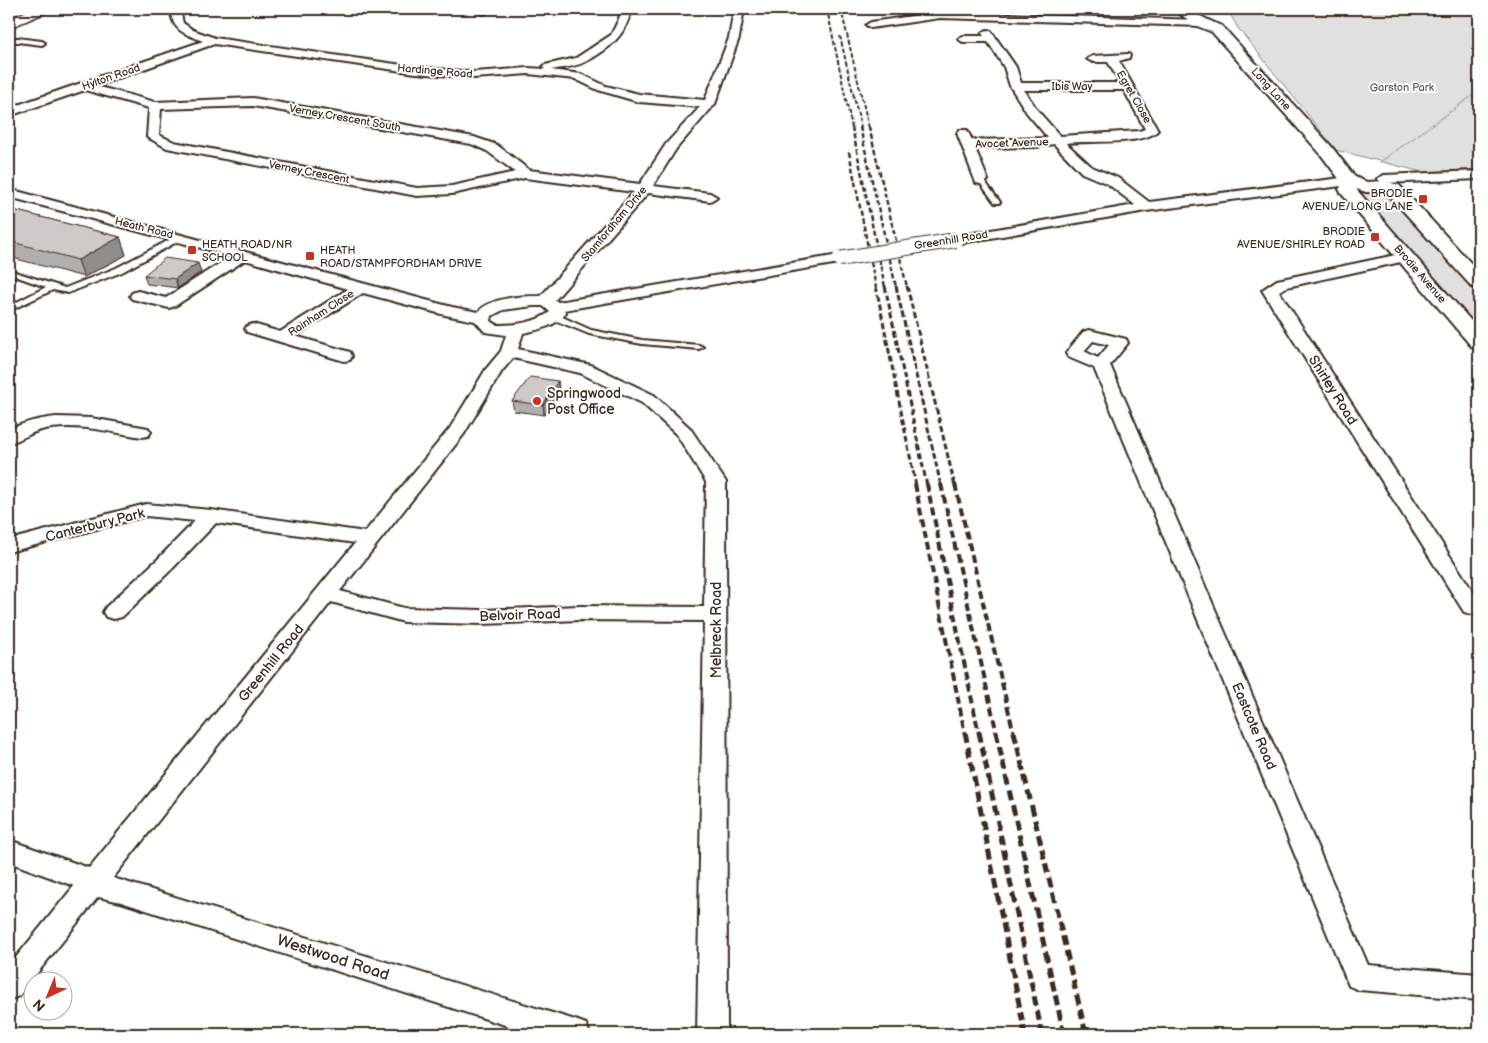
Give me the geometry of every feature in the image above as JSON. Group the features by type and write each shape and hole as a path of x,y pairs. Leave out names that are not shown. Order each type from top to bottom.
{"main road":[{"path":"9,24 42,9"}],"street":[{"name":"Hardinge Road","path":"180,9 176,13 178,24 189,32 213,41 416,70 474,75 528,71 577,76 602,88 639,98 709,104"},
{"path":"528,71 580,60 615,37 624,19 626,9"},
{"name":"Stamfordham Drive","path":"552,308 644,189 671,147 709,104 734,38 739,9"},
{"name":"Long Lane","path":"1179,9 1202,23 1218,22 1325,150 1364,176"},
{"path":"871,25 937,12 1202,23"},
{"name":"Avocet Avenue","path":"963,39 989,36 1010,67 1016,86 1033,113 1057,140 1088,170 1113,181 1146,207"},
{"name":"Hylton Road","path":"9,112 213,41"},
{"path":"1093,59 1112,60 1126,56"},
{"path":"577,76 580,60"},
{"name":"Egret Close","path":"1057,140 1141,135 1152,130 1112,60"},
{"path":"85,86 155,106"},
{"name":"Ibis Way","path":"1016,86 1128,87"},
{"name":"Verney Crescent South","path":"155,106 253,102 474,141 492,148 525,174"},
{"path":"155,121 196,104"},
{"name":"Verney Crescent","path":"155,106 153,137 171,145 417,192 452,190 525,174 710,197"},
{"name":"Avocet Avenue","path":"981,180 965,139 1036,143 1057,140"},
{"name":"Verney Crescent","path":"482,182 506,160"},
{"name":"Greenhill Road","path":"552,308 1146,207 1364,176 1479,175"},
{"path":"1364,176 1393,189 1479,283"},
{"name":"Brodie Avenue","path":"1364,176 1347,189 1479,343"},
{"name":"Heath Road","path":"9,193 451,312 482,316"},
{"path":"138,296 169,303 243,255"},
{"name":"Shirley Road","path":"1405,257 1282,283 1270,290 1472,607"},
{"name":"Rainham Close","path":"281,338 361,287"},
{"path":"493,307 552,308 545,322 499,330 484,324 482,316 485,311 493,307"},
{"name":"Greenhill Road","path":"9,987 90,884 327,594 458,430 495,369 508,352 516,328"},
{"name":"Rainham Close","path":"253,329 344,356"},
{"name":"Melbreck Road","path":"508,352 586,369 648,399 684,432 716,482 712,1034"},
{"name":"Eastcote Road","path":"1101,365 1359,977 1479,987"},
{"path":"9,438 20,429 60,421 142,432"},
{"name":"Canterbury Park","path":"9,546 146,510 211,516 370,539"},
{"path":"114,612 166,564 211,516"},
{"name":"Belvoir Road","path":"327,594 404,615 483,617 579,613 716,614"},
{"name":"Westwood Road","path":"9,851 80,876 90,884 130,894 575,1034"}],"lane":[{"path":"9,39 42,43"},
{"path":"981,180 997,202"},
{"path":"9,272 65,291 119,270 180,238"},
{"path":"9,282 20,276"},
{"path":"9,310 52,287"},
{"path":"552,308 589,332 642,342 699,347"}],"path":[{"path":"1364,176 1381,161 1479,91"}],"green space":[{"name":"Garston Park","path":"1227,9 1479,9 1479,169 1422,172 1336,150 1238,28"},
{"path":"1385,191 1479,295 1479,331 1356,192"}],"building":[{"path":"9,209 120,237 78,260 9,241"},
{"path":"165,258 198,263 175,279 144,275"},
{"path":"530,377 558,381 543,405 512,401"}],"railway":[{"path":"827,9 852,128"},
{"path":"841,9 869,128"},
{"path":"840,36 861,128"},
{"path":"852,127 885,287"},
{"path":"860,127 896,287"},
{"path":"869,127 907,287"},
{"path":"849,152 876,287"},
{"path":"876,286 916,486"},
{"path":"885,286 927,486"},
{"path":"896,286 941,486"},
{"path":"907,286 955,486"},
{"path":"915,484 965,734"},
{"path":"927,484 979,734"},
{"path":"941,484 997,734"},
{"path":"955,484 1014,734"},
{"path":"965,732 1025,1034"},
{"path":"979,732 1042,1034"},
{"path":"996,732 1064,1034"},
{"path":"1014,732 1086,1034"}],"place":[{"name":"BRODIE AVENUE/LONG LANE","path":"1423,199"},
{"name":"BRODIE AVENUE/SHIRLEY ROAD","path":"1375,237"},
{"name":"HEATH ROAD/NR SCHOOL","path":"192,250"},
{"name":"HEATH ROAD/STAMPFORDHAM DRIVE","path":"310,256"},
{"name":"Springwood Post Office","path":"537,401"}]}
